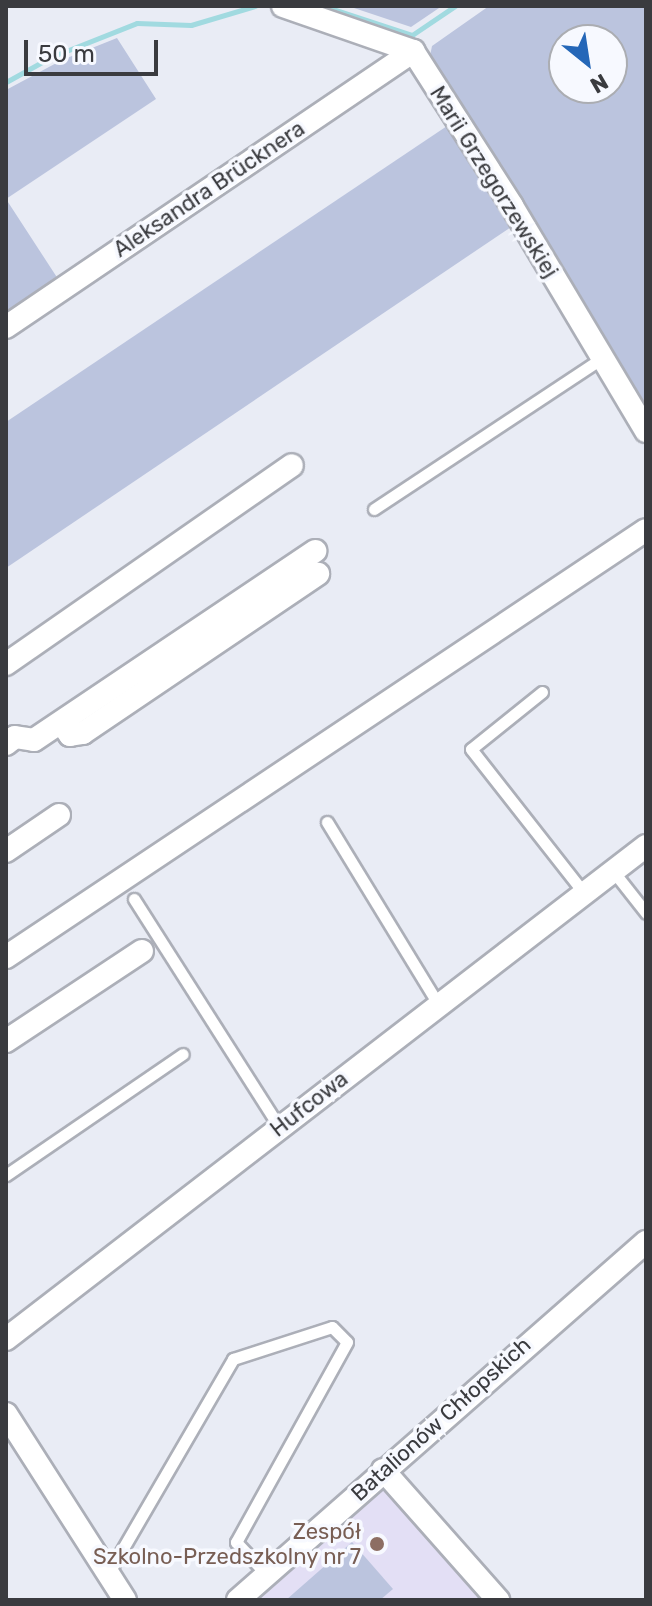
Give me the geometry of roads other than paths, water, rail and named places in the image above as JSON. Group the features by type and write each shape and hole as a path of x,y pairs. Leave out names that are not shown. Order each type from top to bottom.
{"street":[{"path":"283,6 413,51"},
{"name":"Aleksandra Brücknera","path":"6,327 413,51"},
{"name":"Marii Grzegorzewskiej","path":"413,51 512,206 646,431"},
{"path":"6,664 292,465"},
{"path":"6,957 646,530"},
{"path":"6,744 15,737 34,740 316,562"},
{"path":"6,851 59,815"},
{"name":"Hufcowa","path":"6,1339 646,846"},
{"path":"6,1041 142,951"},
{"name":"Batalionów Chłopskich","path":"238,1600 646,1242"},
{"path":"6,1414 125,1600"},
{"path":"383,1470 498,1600"}],"lane":[{"path":"374,509 601,359"},
{"path":"542,692 471,749 583,892"},
{"path":"327,822 438,1004"},
{"path":"613,871 646,913"},
{"path":"134,899 279,1127"},
{"path":"6,1175 183,1054"},
{"path":"108,1575 233,1359 332,1327 347,1342 236,1542 267,1575"}],"waterway":[{"path":"6,82 51,57 137,23 191,25 255,6"},
{"path":"324,6 412,35 455,6"}],"place":[{"name":"Zespół Szkolno-Przedszkolny nr 7","path":"377,1544"}]}
